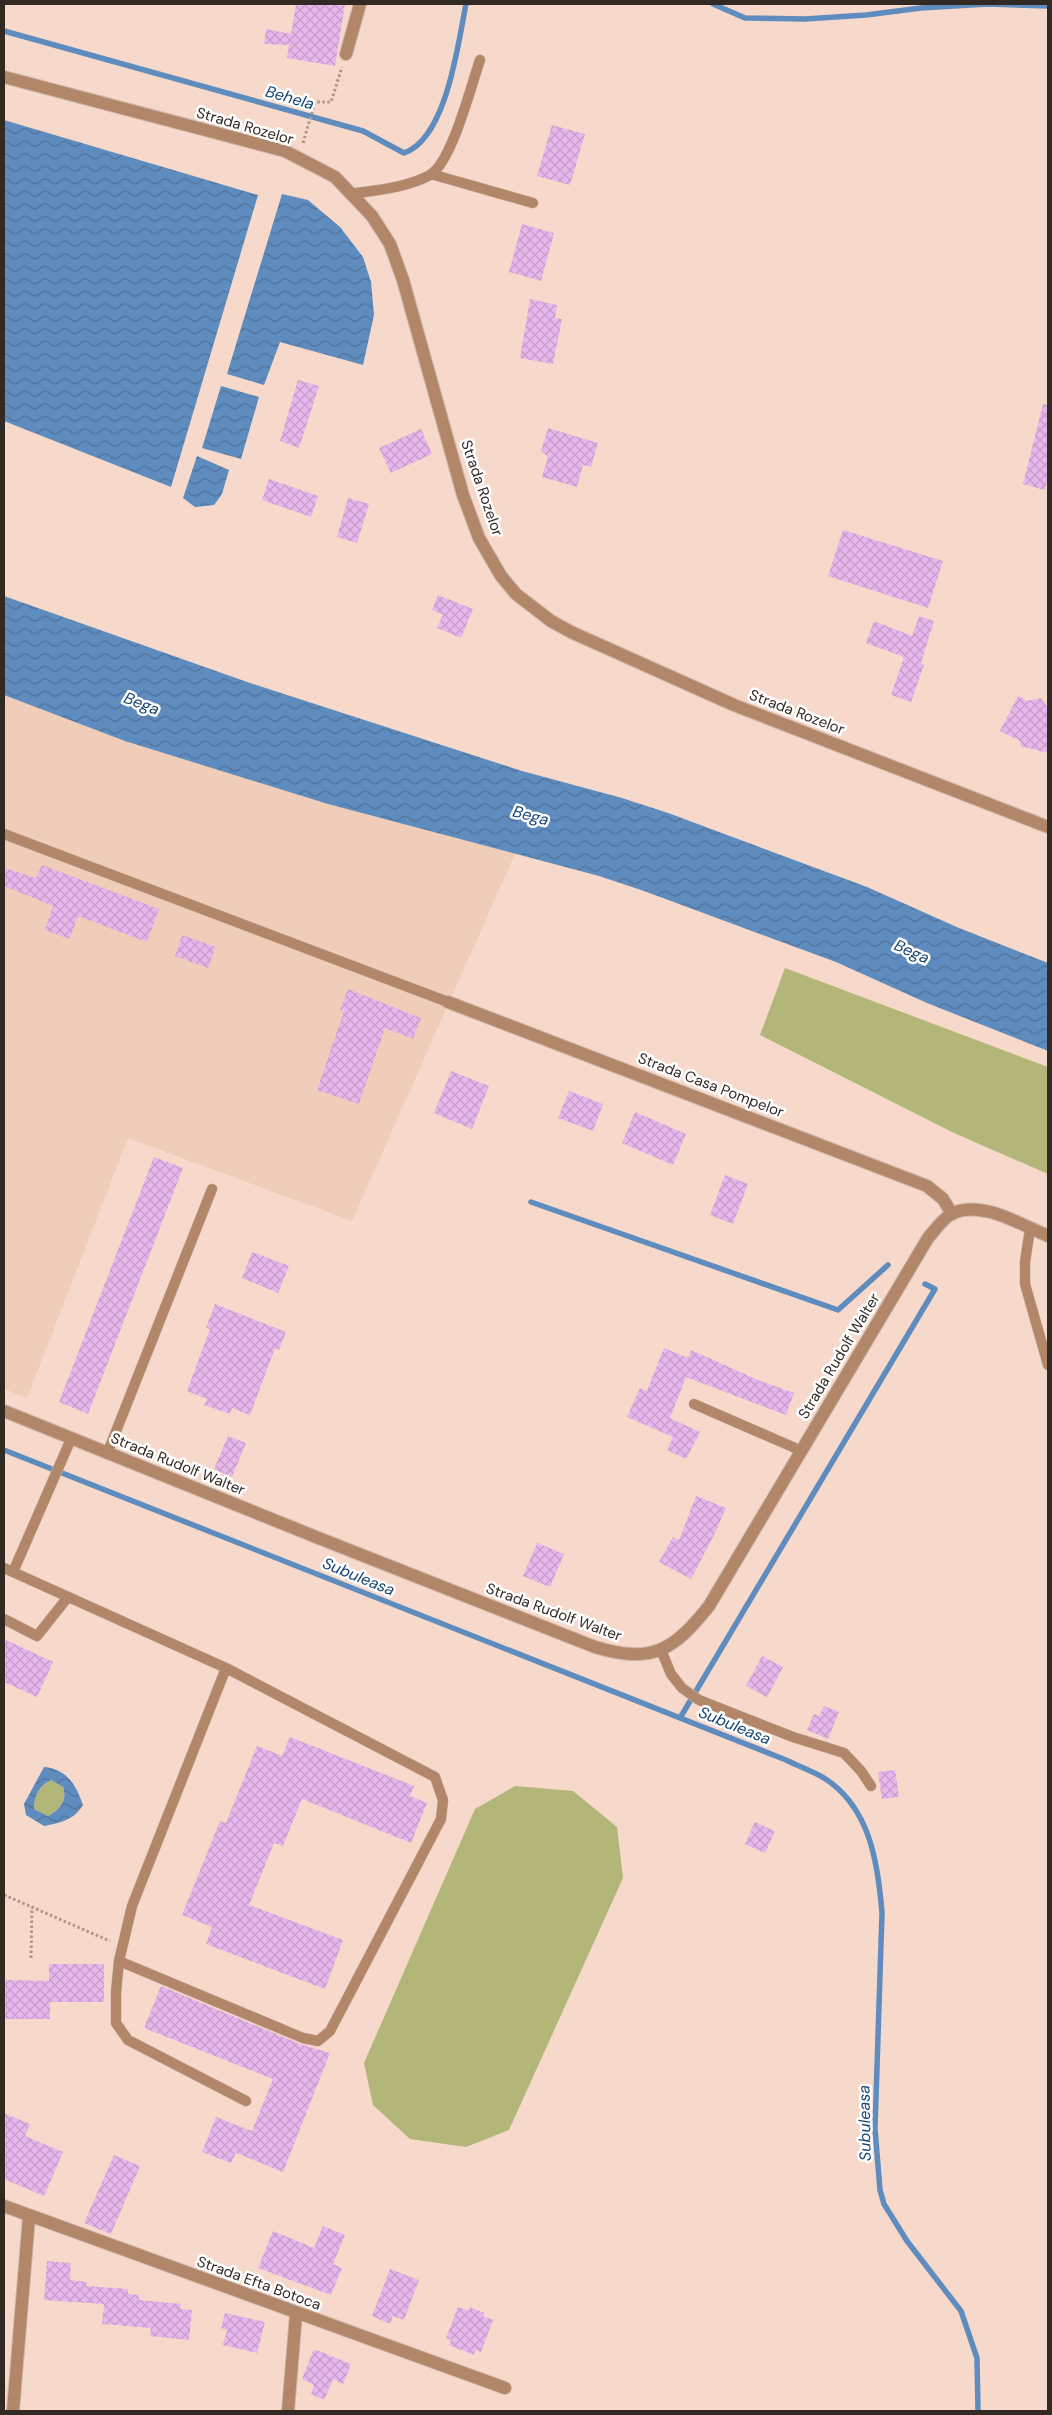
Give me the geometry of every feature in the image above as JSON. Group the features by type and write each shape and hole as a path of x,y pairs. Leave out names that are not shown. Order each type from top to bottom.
{"street":[{"path":"346,54 360,4"},
{"name":"Strada Rozelor","path":"4,77 285,151 335,177 372,216 390,244 404,280 463,495 479,538 501,576 516,594 551,621 571,632 734,705 1048,827"},
{"name":"Strada Casa Pompelor","path":"448,1002 927,1186 943,1199 952,1214"},
{"path":"952,1214 971,1210 992,1213 1048,1236"},
{"name":"Strada Rudolf Walter","path":"4,1411 69,1444 107,1454 595,1647 619,1654 642,1654 661,1650 677,1642 709,1606 928,1238 952,1214"},
{"name":"Strada Efta Botoca","path":"4,2206 29,2217 504,2388"},
{"path":"13,2411 29,2217"},
{"path":"288,2411 296,2314"}],"lane":[{"path":"351,194 397,187 431,174 447,155 480,60"},
{"path":"431,174 533,203"},
{"path":"4,834 448,1002"},
{"path":"107,1454 212,1189"},
{"path":"1030,1229 1025,1262 1025,1284 1048,1365"},
{"path":"694,1404 802,1451"},
{"path":"69,1444 39,1512 8,1570 226,1668 435,1777 443,1800 440,1819 330,2031 326,2037 318,2041 303,2038 119,1961"},
{"path":"4,1619 37,1636 68,1597"},
{"path":"661,1650 671,1674 682,1688 699,1700 793,1737 844,1753 861,1771 871,1786"},
{"path":"226,1668 132,1906 119,1961 116,2023 128,2040 246,2101"}],"path":[{"path":"303,141 315,102 331,102 346,54"},
{"path":"4,1895 122,1946"},
{"path":"32,1907 32,1958"}],"shaded area":[{"path":"4,688 518,847 352,1221 128,1138 27,1398 4,1389"}],"green space":[{"path":"785,968 1048,1067 1048,1174 954,1133 760,1035"},
{"path":"51,1780 63,1787 64,1797 59,1808 48,1816 34,1809 34,1805 40,1788"},
{"path":"515,1786 573,1791 617,1827 623,1878 509,2130 466,2147 410,2139 373,2105 364,2063 475,1809"}],"water":[{"path":"4,120 258,195 171,487 4,421"},
{"path":"282,194 308,200 340,227 363,257 371,282 374,315 363,365 280,342 264,385 227,374"},
{"path":"221,386 259,397 241,459 202,448"},
{"path":"197,456 229,470 222,494 214,505 195,507 183,498"},
{"name":"Bega","path":"4,596 250,683 522,771 622,798 671,814 867,887 959,928 1048,963 1048,1051 927,1003 836,962 644,891 599,876 328,804 125,741 4,695"},
{"path":"44,1767 59,1771 70,1779 83,1805 71,1817 61,1822 44,1826 26,1815 24,1804","holes":["51,1780 63,1787 63,1801 56,1811 48,1816 34,1809 35,1800 43,1785"]}],"building":[{"path":"296,4 345,4 335,66 287,58 289,45 264,44 266,29 291,34"},
{"path":"552,125 585,134 570,185 537,176"},
{"path":"522,224 554,233 541,281 509,272"},
{"path":"530,299 557,305 555,318 562,319 553,364 520,358"},
{"path":"298,380 319,386 299,448 280,441"},
{"path":"1043,404 1048,405 1048,477 1045,490 1023,484"},
{"path":"548,428 598,443 591,467 583,465 577,487 542,477 548,457 541,451"},
{"path":"421,429 432,454 391,473 379,448"},
{"path":"269,479 318,496 311,517 262,500"},
{"path":"348,498 369,504 357,543 337,537"},
{"path":"843,530 943,561 928,608 828,576"},
{"path":"438,595 473,609 461,638 437,628 443,615 432,610"},
{"path":"919,616 934,621 921,663 924,665 911,702 891,695 904,657 866,643 874,621 912,636"},
{"path":"1018,696 1027,701 1041,698 1048,708 1048,753 1021,746 1020,741 1000,731"},
{"path":"42,865 159,909 147,942 78,916 70,939 45,930 53,906 4,886 4,868 36,878"},
{"path":"182,935 216,947 208,968 175,956"},
{"path":"348,989 421,1018 413,1039 385,1028 359,1104 317,1090 344,1011 340,1010"},
{"path":"451,1071 489,1086 472,1129 434,1113"},
{"path":"569,1091 603,1104 593,1131 558,1118"},
{"path":"635,1112 686,1134 673,1165 622,1143"},
{"path":"154,1157 183,1168 88,1414 59,1402"},
{"path":"725,1175 748,1184 733,1224 710,1215"},
{"path":"252,1252 289,1266 278,1293 242,1278"},
{"path":"215,1304 286,1332 279,1350 275,1348 250,1415 232,1408 230,1414 204,1405 207,1399 187,1391 210,1329 206,1328"},
{"path":"664,1348 688,1358 691,1350 758,1380 794,1393 786,1415 686,1377 670,1418 700,1432 686,1459 667,1450 673,1437 627,1417 640,1388 647,1391"},
{"path":"228,1436 246,1443 232,1477 214,1469"},
{"path":"696,1496 726,1508 691,1579 659,1562 673,1537 679,1540"},
{"path":"537,1543 564,1554 550,1587 523,1576"},
{"path":"4,1639 53,1662 37,1697 4,1682"},
{"path":"762,1656 783,1667 767,1697 746,1686"},
{"path":"824,1706 839,1712 828,1739 807,1730 814,1714 819,1716"},
{"path":"290,1737 414,1786 410,1796 427,1803 411,1843 302,1799 283,1846 274,1843 249,1905 343,1940 325,1989 206,1944 212,1927 182,1915 220,1821 226,1823 257,1746 282,1756"},
{"path":"895,1770 899,1797 882,1799 878,1772"},
{"path":"755,1822 775,1831 765,1853 745,1844"},
{"path":"49,1964 104,1964 104,2002 50,2002 50,2019 4,2019 4,1980 49,1981"},
{"path":"161,1986 300,2044 330,2053 283,2172 236,2153 231,2163 202,2152 216,2117 252,2131 273,2079 144,2028"},
{"path":"4,2113 30,2124 25,2136 63,2152 44,2196 4,2179"},
{"path":"114,2155 140,2166 111,2234 84,2223"},
{"path":"323,2226 345,2235 333,2264 342,2268 331,2295 258,2268 273,2231 314,2248"},
{"path":"47,2261 71,2263 70,2280 87,2282 86,2286 128,2289 128,2294 139,2295 139,2300 181,2304 180,2309 192,2310 189,2340 150,2336 151,2328 102,2324 104,2304 44,2300"},
{"path":"390,2269 419,2280 404,2320 393,2316 390,2324 372,2316"},
{"path":"458,2307 469,2311 470,2307 484,2313 483,2316 493,2320 481,2352 476,2350 474,2355 449,2345 451,2340 446,2338"},
{"path":"225,2313 265,2322 257,2353 223,2345 227,2330 221,2328"},
{"path":"314,2349 351,2364 343,2384 333,2379 324,2400 311,2394 314,2385 302,2379"}],"waterway":[{"name":"Behela","path":"4,31 363,131 404,153 419,144 431,129 440,110 454,64 466,4"},
{"path":"713,4 745,18 805,19 987,4 1048,6"},
{"path":"531,1202 838,1310 888,1265"},
{"path":"680,1718 935,1289 925,1284"},
{"name":"Subuleasa","path":"4,1450 786,1760 815,1773 840,1790 862,1820 869,1838 878,1875 882,1913 875,2129 880,2190 884,2204 907,2241 961,2311 977,2358 978,2411"}]}
